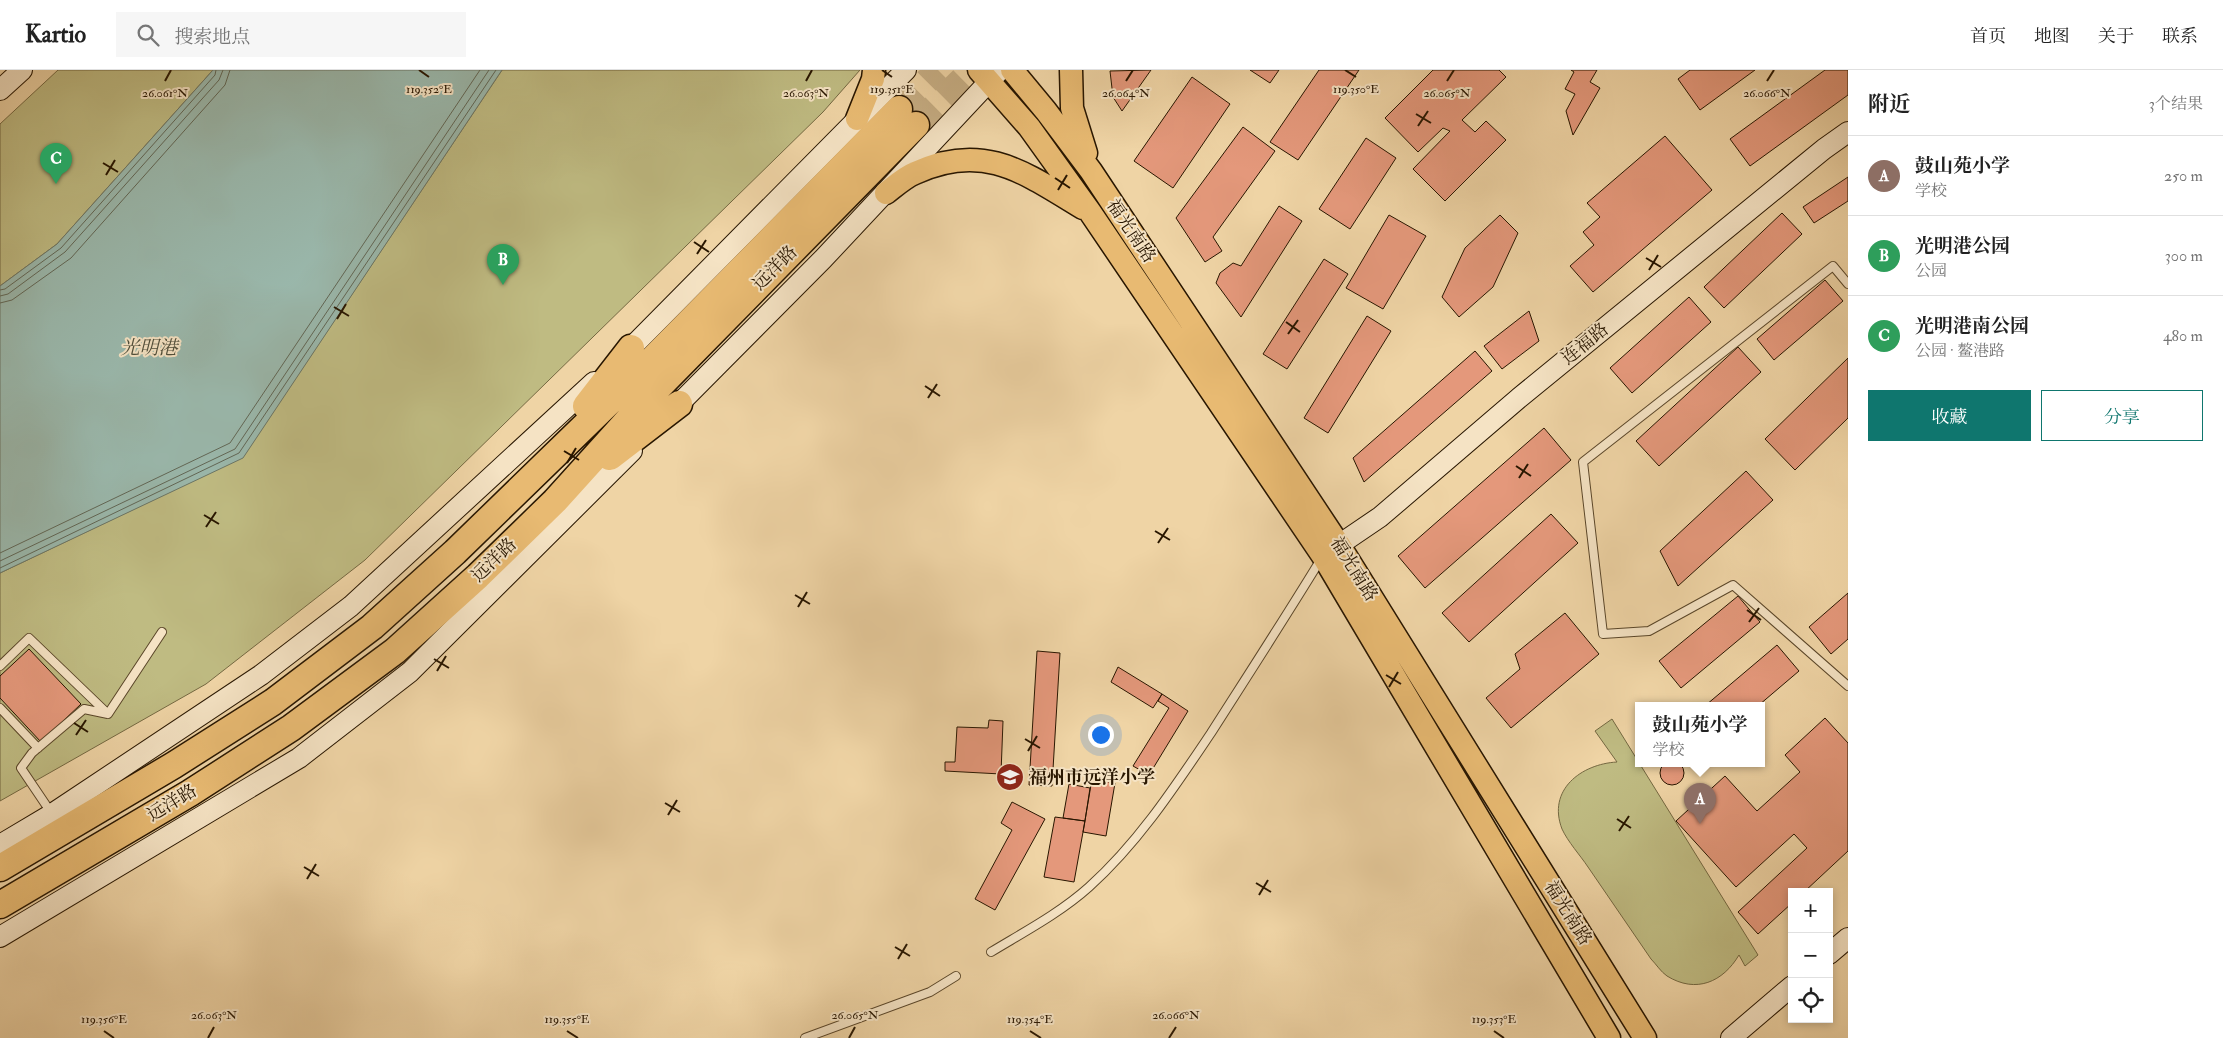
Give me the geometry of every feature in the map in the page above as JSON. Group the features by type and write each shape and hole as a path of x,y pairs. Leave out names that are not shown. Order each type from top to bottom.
{"highway":[{"name":"远洋路","path":"0,868 174,765 273,702 372,628 455,552 907,117 648,397 555,501 478,576 395,651 291,728 190,793 0,905"},
{"path":"530,478 631,348"},
{"path":"555,501 679,404"}],"main road":[{"path":"0,90 22,70"},
{"path":"857,119 873,79 874,70"},
{"path":"0,845 52,814 262,675 351,606 631,348 906,70"},
{"name":"福光南路","path":"1012,70 1046,111 1091,171 1331,550 1645,1038"},
{"path":"1071,70 1072,108 1091,171"},
{"path":"0,937 298,758 410,672 679,404 886,193 989,74"},
{"name":"福光南路","path":"989,74 1029,127 1331,550 1609,1038"},
{"name":"连福路","path":"1331,550 1380,517 1568,358 1824,149 1848,132"},
{"path":"886,193 913,173 943,162 981,159 1022,172 1090,212"},
{"path":"1833,951 1848,938"},
{"path":"1731,1038 1788,989"}],"lane":[{"path":"1848,284 1832,266 1583,462 1603,634 1649,632 1733,585 1848,686"},
{"path":"990,952 1040,923 1088,888 1130,845 1174,788 1331,550"},
{"path":"108,714 162,632"},
{"path":"0,666 29,638 108,714"},
{"path":"0,708 38,748"},
{"path":"52,814 21,768 38,748 84,709 108,714"},
{"path":"805,1038 930,992 956,976"}],"shaded area":[{"path":"58,70 213,70 57,244 0,286 0,124"},
{"path":"502,70 860,70 823,112 365,560 206,684 0,801 0,573 243,457"},
{"path":"1612,719 1635,756 1635,767 1642,767 1758,955 1745,966 1739,955 1733,964 1717,978 1698,984 1688,984 1667,976 1651,959 1571,844 1562,829 1559,815 1559,802 1563,791 1570,782 1591,768 1617,762 1595,731"}],"water":[{"name":"光明港","path":"213,70 502,70 243,458 0,573 0,286 57,244"}],"building":[{"path":"1151,70 1122,111 1113,97 1110,71"},
{"path":"1250,70 1279,70 1270,83"},
{"path":"1319,70 1359,70 1298,160 1270,142"},
{"path":"1433,70 1499,70 1506,77 1462,120 1475,132 1486,121 1506,140 1445,201 1413,169 1450,131 1443,128 1418,152 1385,118"},
{"path":"1571,70 1597,70 1590,82 1600,88 1573,135 1566,111 1575,94 1565,89 1574,72"},
{"path":"1690,70 1755,70 1700,110 1678,79"},
{"path":"1825,70 1848,70 1848,95 1750,166 1730,139"},
{"path":"1192,77 1230,104 1173,188 1134,161"},
{"path":"1243,127 1275,151 1213,237 1222,251 1205,262 1176,218"},
{"path":"1665,136 1712,190 1593,292 1570,266 1594,245 1583,232 1600,217 1587,203"},
{"path":"1366,138 1396,158 1350,229 1319,209"},
{"path":"1848,177 1848,201 1814,223 1803,207"},
{"path":"1279,206 1302,221 1241,317 1216,283 1220,273 1233,263 1241,266"},
{"path":"1782,213 1802,234 1724,308 1704,287"},
{"path":"1389,215 1426,236 1383,309 1346,288"},
{"path":"1500,215 1518,233 1493,287 1459,317 1442,297 1465,248"},
{"path":"1324,259 1348,274 1287,369 1263,354"},
{"path":"1825,280 1843,301 1774,360 1757,339"},
{"path":"1689,297 1711,322 1632,393 1610,368"},
{"path":"1529,311 1539,341 1502,369 1484,346"},
{"path":"1367,316 1391,331 1328,433 1304,418"},
{"path":"1738,347 1761,372 1659,466 1636,441"},
{"path":"1475,351 1492,371 1364,482 1353,458"},
{"path":"1848,358 1848,418 1795,470 1765,439"},
{"path":"1544,428 1571,460 1425,588 1398,556"},
{"path":"1746,471 1773,500 1678,586 1660,551"},
{"path":"1551,514 1578,543 1469,642 1442,613"},
{"path":"1848,593 1848,639 1831,654 1809,627"},
{"path":"1738,596 1760,622 1681,688 1659,661"},
{"path":"1565,613 1599,654 1511,728 1486,698 1520,669 1515,654"},
{"path":"1777,645 1799,671 1763,702 1710,702"},
{"path":"29,649 81,704 41,742 0,698 0,676"},
{"path":"1037,651 1060,653 1052,786 1029,785"},
{"path":"1118,667 1162,694 1153,708 1111,682"},
{"path":"1162,694 1188,711 1149,775 1133,766 1169,708 1158,701"},
{"path":"1825,718 1848,743 1848,851 1808,888 1788,888 1788,907 1758,934 1738,912 1807,848 1794,834 1736,887 1676,821 1725,776 1757,811 1800,772 1785,755"},
{"path":"989,720 1003,721 1001,774 945,771 945,762 955,762 957,727 988,728"},
{"path":"1662,767 1683,768 1684,773 1681,782 1672,785 1663,782 1660,773"},
{"path":"1092,779 1115,783 1106,836 1083,832"},
{"path":"1069,784 1090,788 1085,821 1063,818"},
{"path":"1012,802 1045,819 995,910 975,899 1012,830 1001,823"},
{"path":"1055,817 1085,821 1074,882 1044,877"}],"tunnel":[{"path":"899,109 938,70"},
{"path":"916,125 972,70"}],"place":[{"name":"光明港南公园","path":"56,184"},
{"name":"光明港公园","path":"503,285"},
{"name":"福州市远洋小学","path":"1010,777"},
{"name":"鼓山苑小学","path":"1700,824"}]}
